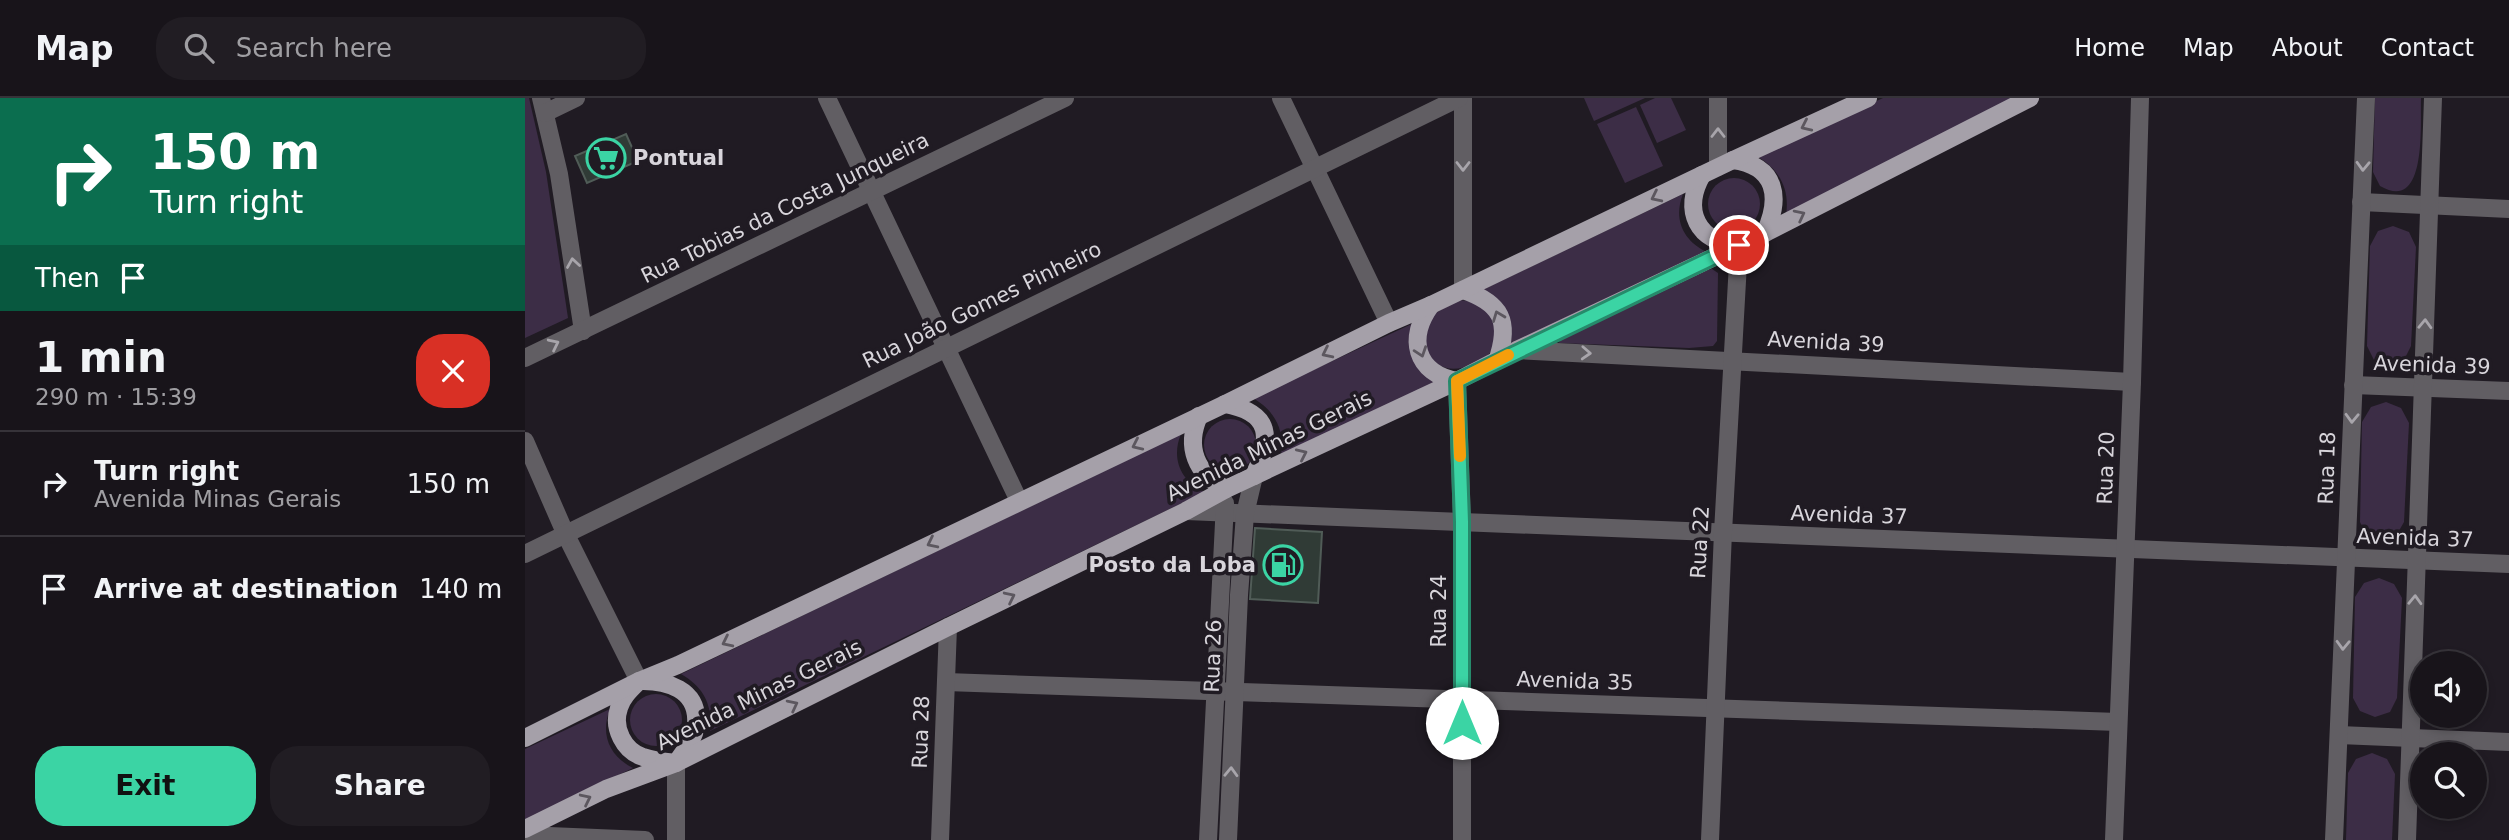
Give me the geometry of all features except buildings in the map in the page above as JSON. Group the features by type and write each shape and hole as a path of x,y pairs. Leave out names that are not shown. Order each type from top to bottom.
{"main road":[{"path":"525,738 1389,323 1868,98"},
{"name":"Avenida Minas Gerais","path":"525,829 607,789 676,764 1226,489 1765,233 2030,98"},
{"path":"1739,245 1724,244 1708,236 1697,221 1692,203 1693,194 1718,167 1743,161 1760,170 1772,186 1775,205 1765,233"},
{"path":"1463,290 1494,305 1503,332 1497,361"},
{"path":"1431,305 1418,328 1419,353 1434,373 1457,381"},
{"path":"1225,404 1241,407 1255,416 1265,428 1265,448 1254,476"},
{"path":"1199,416 1192,439 1196,462 1211,480 1226,489"},
{"path":"639,681 659,681 679,688 693,704 696,724 689,744 676,764 643,757 629,749 620,737 617,722 619,707 639,681"}],"street":[{"path":"576,98 543,105 559,174 583,331"},
{"path":"827,98 1019,501"},
{"name":"Rua Tobias da Costa Junqueira","path":"525,358 1065,98"},
{"path":"1281,98 1389,323"},
{"path":"1461,98 1463,290"},
{"name":"Rua João Gomes Pinheiro","path":"525,554 1461,98"},
{"path":"1718,98 1718,167"},
{"name":"Rua 20","path":"2114,840 2140,98"},
{"name":"Rua 18","path":"2334,840 2366,98"},
{"path":"2407,840 2433,98"},
{"path":"2361,202 2509,209"},
{"name":"Rua 22","path":"1710,840 1739,245"},
{"name":"Avenida 39","path":"1517,350 2132,382"},
{"name":"Rua 24","path":"1457,381 1462,522 1462,840"},
{"name":"Avenida 39","path":"2353,384 2509,391"},
{"path":"525,441 566,535 639,681"},
{"name":"Rua 26","path":"1228,840 1239,595 1245,514 1254,476"},
{"name":"Rua 26","path":"1208,840 1226,489"},
{"name":"Avenida 37","path":"1186,511 2509,564"},
{"path":"1220,595 1239,595"},
{"name":"Rua 28","path":"940,840 948,627"},
{"name":"Avenida 35","path":"946,682 2118,723"},
{"path":"2339,735 2509,742"},
{"path":"676,764 676,840"},
{"path":"525,835 645,840"}],"shaded area":[{"path":"525,98 529,98 546,172 568,318 525,338"},
{"path":"1584,98 1645,98 1594,121"},
{"path":"1655,98 1671,98 1686,130 1657,143 1640,105"},
{"path":"1883,98 2030,98 1786,215 1786,197 1782,182 1778,174 1758,157"},
{"path":"2375,98 2421,98 2418,162 2414,177 2407,188 2396,191 2380,186 2373,172"},
{"path":"1636,107 1663,166 1625,183 1597,124"},
{"path":"1734,178 1744,180 1752,186 1758,194 1758,214 1752,222 1744,228 1734,230 1724,228 1716,222 1710,214 1708,204 1710,194 1716,186 1724,180"},
{"path":"1683,194 1679,212 1682,228 1692,242 1707,252 1510,347 1511,337 1482,290"},
{"path":"2393,226 2409,232 2416,247 2411,346 2404,360 2389,365 2374,360 2367,346 2370,246 2378,231"},
{"path":"1712,269 1718,273 1717,341 1713,346 1689,348 1559,343 1561,339"},
{"path":"1460,300 1474,302 1495,318 1495,343 1489,355 1477,362 1459,368 1445,368 1434,361 1424,347 1427,328 1432,316"},
{"path":"1416,322 1439,381 1281,455 1281,437 1277,422 1261,403 1253,398"},
{"path":"2386,402 2401,408 2409,423 2404,522 2396,536 2382,541 2367,536 2360,522 2362,422 2371,407"},
{"path":"1230,419 1240,421 1248,427 1254,435 1254,455 1248,463 1240,469 1230,471 1220,469 1212,463 1206,455 1204,445 1206,435 1212,427 1220,421"},
{"path":"1181,434 1177,452 1180,468 1189,482 1205,492 710,731 710,713 705,698 696,685 681,674"},
{"path":"2379,578 2394,584 2402,598 2397,698 2390,712 2375,717 2360,711 2353,698 2355,597 2364,583"},
{"path":"656,694 666,696 674,702 680,710 680,730 674,738 666,744 656,746 646,744 638,738 632,730 630,720 632,710 638,702 646,696"},
{"path":"610,709 606,727 609,743 618,757 633,768 525,820 525,749"},
{"path":"2372,753 2387,759 2395,774 2392,840 2346,840 2348,773 2356,759"}],"slow traffic":[{"path":"1460,456 1457,381 1508,355"}],"place":[{"name":"Pontual","path":"606,158"},
{"name":"Posto da Loba","path":"1283,565"}],"route":[{"path":"1462,723 1462,522 1457,381 1739,245"}]}
